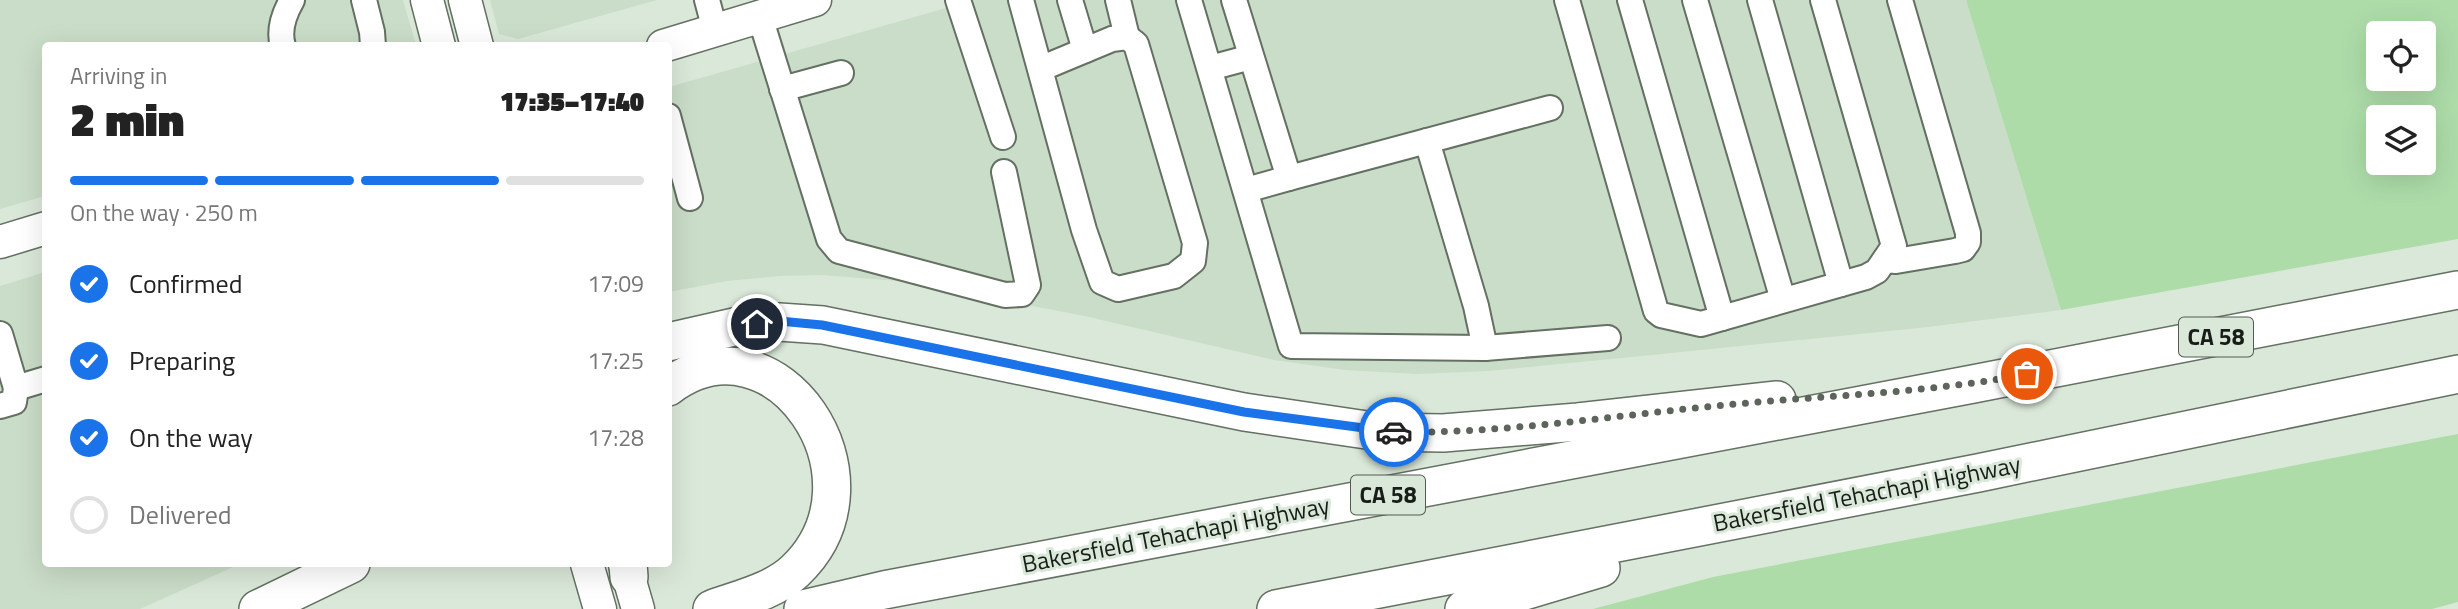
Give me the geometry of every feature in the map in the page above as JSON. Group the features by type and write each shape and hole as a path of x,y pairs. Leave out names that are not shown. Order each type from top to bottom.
{"highway":[{"name":"Bakersfield Tehachapi Highway","path":"803,609 897,587 2458,290"},
{"path":"672,341 705,332 779,321 822,325 1244,412 1380,432 1443,433 1973,384"},
{"path":"672,385 691,375 727,365 750,370 772,380 791,394 808,412 820,431 832,475 832,496 819,540 793,573 776,583 712,609"},
{"name":"Bakersfield Tehachapi Highway","path":"1276,609 1979,474 2458,374"},
{"path":"1464,609 1586,572 1979,474"},
{"path":"258,609 345,567"}],"main road":[{"path":"427,0 438,42"},
{"path":"465,0 476,42"},
{"path":"672,43 815,0"},
{"path":"0,242 42,229"},
{"path":"588,567 600,609"}],"lane":[{"path":"282,42 283,18 292,0"},
{"path":"364,0 373,42"},
{"path":"706,0 715,30"},
{"path":"958,0 1003,137"},
{"path":"1021,0 1084,230 1102,282 1118,289 1174,276 1193,261 1195,243 1136,44 1126,37 1118,0"},
{"path":"1070,0 1085,50"},
{"path":"1189,0 1291,346 1485,348 1608,338"},
{"path":"1234,0 1289,178"},
{"path":"1567,0 1656,311 1661,315 1701,324 1877,271 1894,246 1823,0"},
{"path":"1630,0 1722,318"},
{"path":"1695,0 1783,300"},
{"path":"1760,0 1841,284"},
{"path":"1885,260 1896,261 1955,251 1963,249 1968,242 1968,233 1900,0"},
{"path":"760,17 829,239 839,251 1005,295 1022,294 1028,285 1004,172"},
{"path":"1040,69 1112,39 1126,37"},
{"path":"1210,68 1251,57"},
{"path":"782,89 841,73"},
{"path":"1246,190 1550,108"},
{"path":"672,130 691,198"},
{"path":"1427,141 1476,306 1485,348"},
{"path":"0,334 8,397 42,381"}],"shaded area":[{"path":"0,0 403,0 415,42 42,42 42,197 0,209"},
{"path":"490,0 657,0 518,39 499,34"},
{"path":"974,0 1966,0 2061,310 1928,327 1642,356 1489,371 1417,374 1345,370 1274,360 1080,315 898,281 822,275 780,276 727,281 672,291 672,86"},
{"path":"42,273 42,567 233,567 140,609 0,609 0,286"}],"green space":[{"path":"1966,0 2458,0 2458,239 2061,310"},
{"path":"2458,434 2458,602 2432,609 1593,609 1713,577"}],"way so far":[{"path":"1394,432 1443,433 1578,422 1716,406 1973,384 2027,374"}],"route":[{"path":"757,324 779,321 822,325 1244,412 1394,432"}]}
